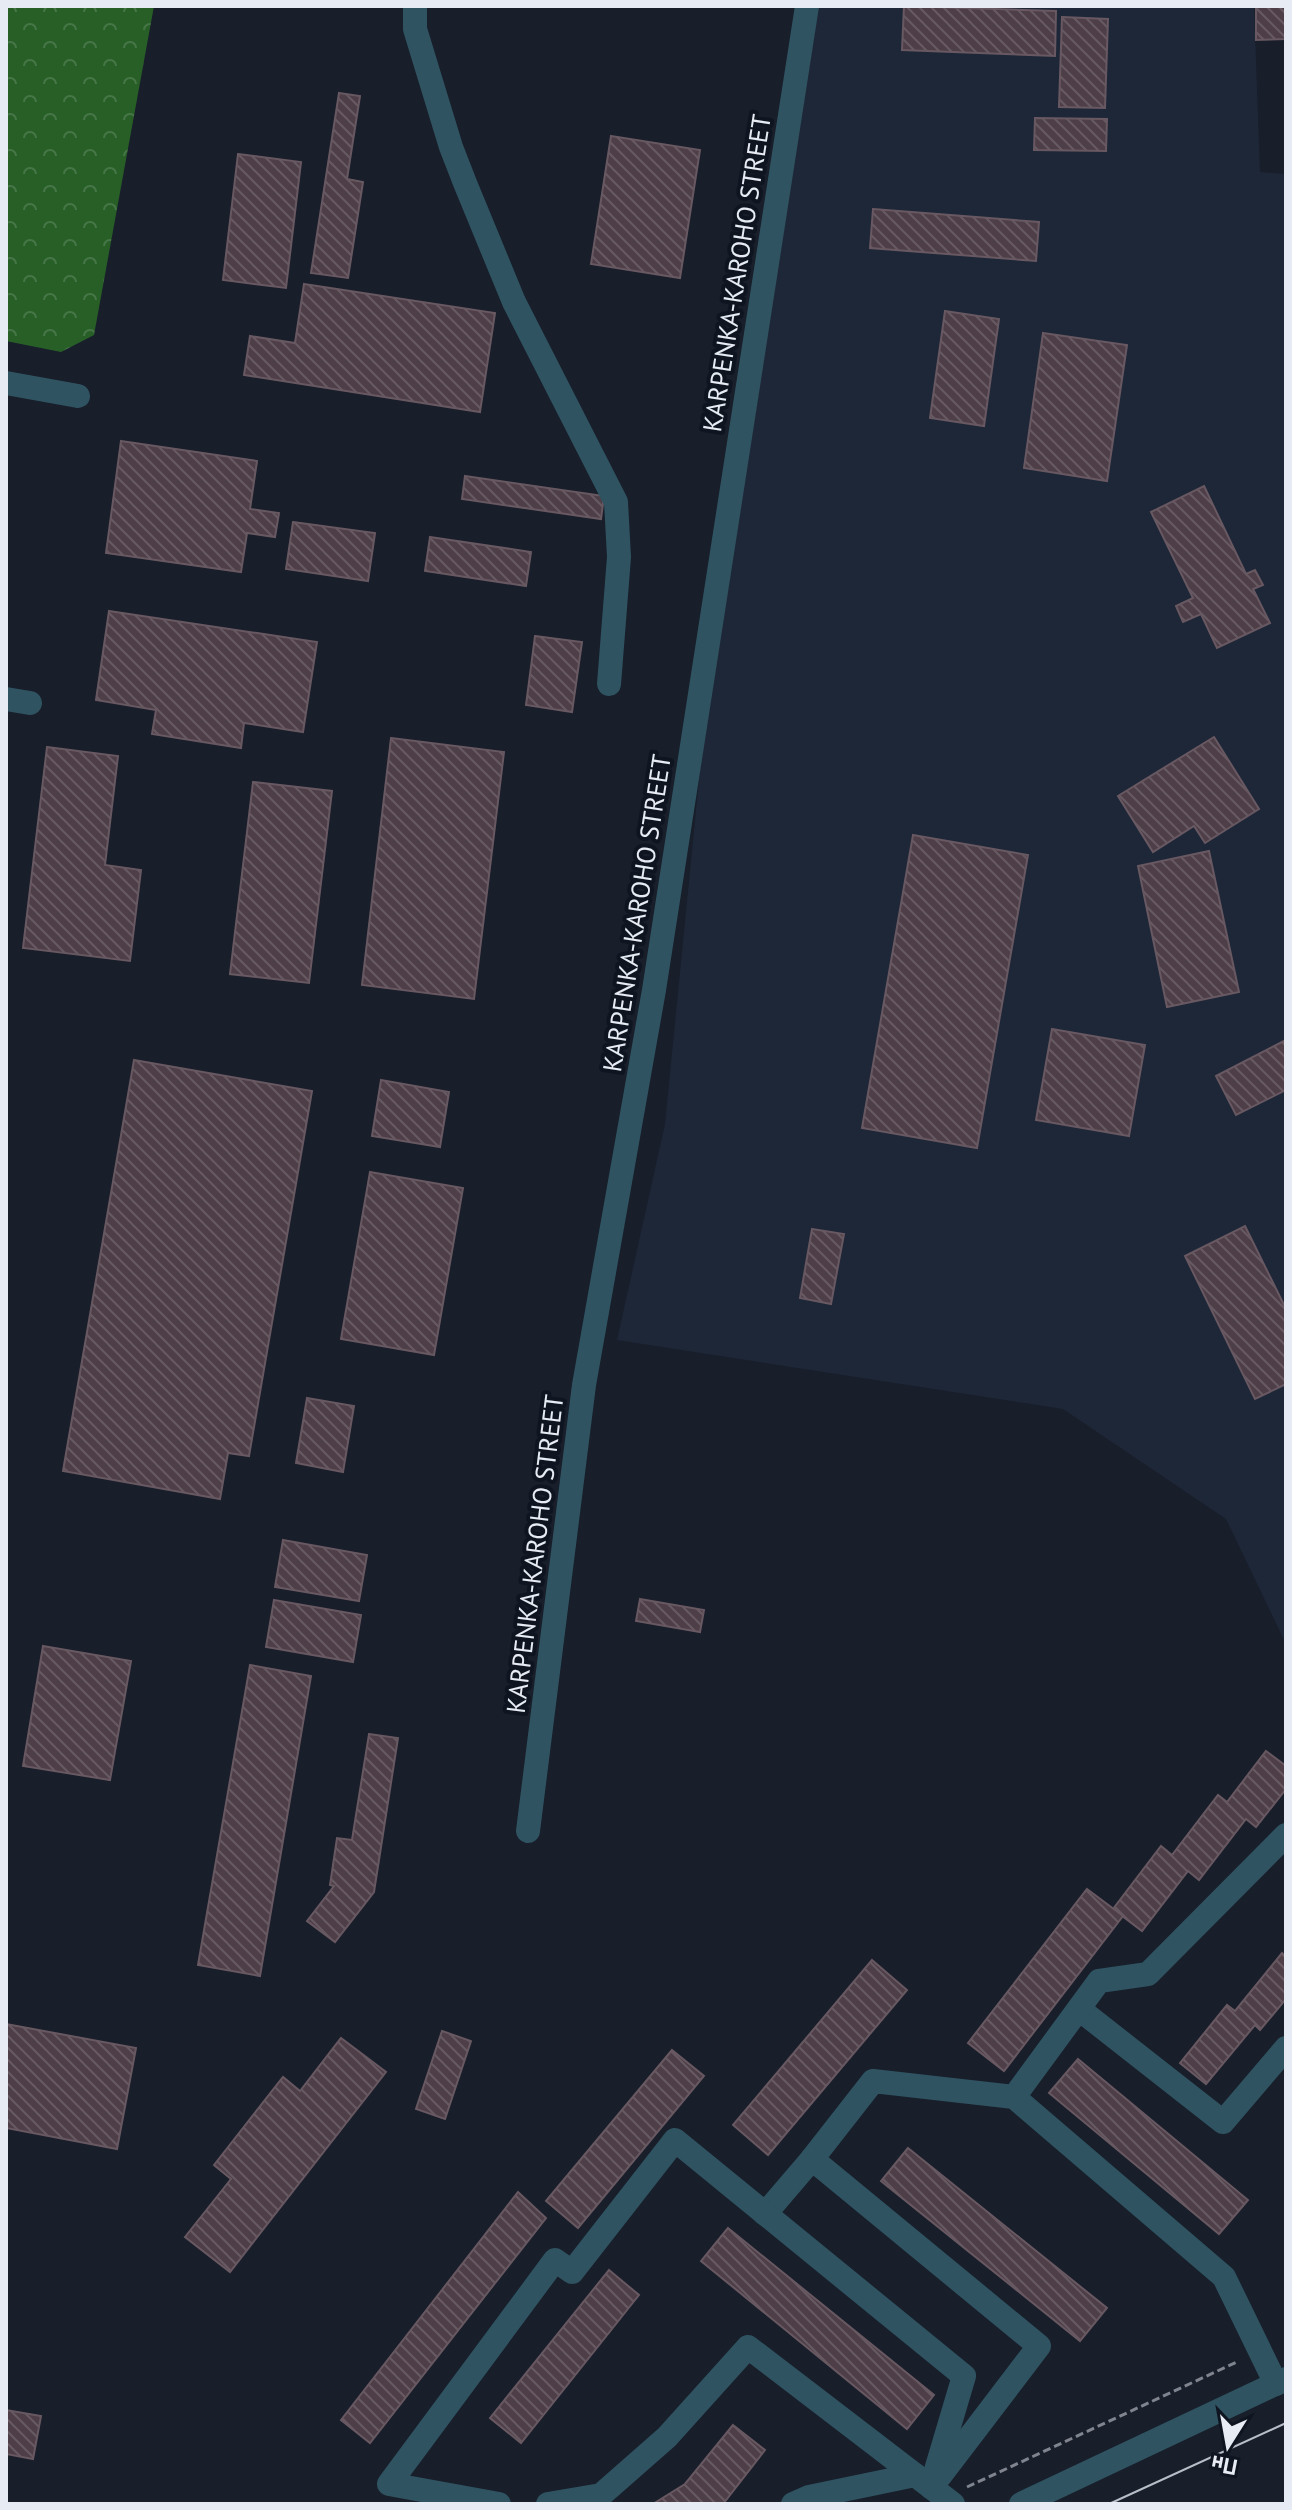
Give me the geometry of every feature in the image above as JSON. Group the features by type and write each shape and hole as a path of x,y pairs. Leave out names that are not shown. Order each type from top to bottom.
{"street":[{"path":"415,6 415,29 465,183 514,302 616,502 619,557 609,684"},
{"name":"KARPENKA-KAROHO STREET","path":"528,1831 584,1385 654,990 807,6"},
{"path":"6,383 78,396"},
{"path":"1014,2097 1099,1981 1148,1974 1286,1835"},
{"path":"1079,2009 1223,2122 1286,2048"},
{"path":"765,2214 873,2081 1014,2097 1224,2277 1260,2351 1281,2382 1021,2504"},
{"path":"499,2504 389,2484 555,2260 572,2272 675,2140 964,2376 936,2491"},
{"path":"812,2159 1039,2346 936,2491"},
{"path":"548,2504 601,2495 667,2437 748,2347 936,2491"},
{"path":"793,2504 809,2497 936,2491"}],"path":[{"path":"936,2491 1260,2351"}],"shaded area":[{"path":"811,6 1254,6 1260,172 1286,174 1286,1644 1226,1519 1063,1409 617,1340 665,1124 729,477"}],"green space":[{"path":"6,6 154,6 94,335 61,352 6,341"}],"building":[{"path":"904,6 1056,11 1055,56 902,50"},
{"path":"1256,6 1286,6 1286,39 1256,40"},
{"path":"1062,17 1108,19 1105,108 1059,107"},
{"path":"339,93 360,96 347,179 363,182 348,278 311,273"},
{"path":"1035,118 1107,119 1106,151 1034,150"},
{"path":"611,136 700,150 680,278 591,264"},
{"path":"238,154 301,162 286,288 223,280"},
{"path":"873,209 1039,222 1036,261 870,248"},
{"path":"304,284 495,313 480,412 244,375 250,336 295,343"},
{"path":"945,311 999,319 984,426 930,418"},
{"path":"1043,333 1127,345 1107,481 1024,468"},
{"path":"121,441 257,461 250,509 279,513 275,537 247,533 241,572 106,553"},
{"path":"465,476 604,496 601,519 462,499"},
{"path":"1204,486 1246,574 1255,570 1263,585 1253,589 1270,623 1217,648 1201,614 1183,622 1176,606 1193,598 1151,512"},
{"path":"293,522 375,533 368,581 286,569"},
{"path":"430,537 531,552 526,586 425,571"},
{"path":"109,611 317,642 303,732 244,723 241,748 152,734 156,710 96,700"},
{"path":"535,636 582,642 572,712 526,705"},
{"path":"1214,737 1259,809 1205,843 1194,826 1153,852 1118,796"},
{"path":"391,738 504,752 474,999 362,985"},
{"path":"47,747 118,756 105,865 141,870 130,961 23,948"},
{"path":"253,782 332,791 309,983 230,974"},
{"path":"913,835 1028,855 977,1148 862,1128"},
{"path":"1209,851 1239,992 1167,1007 1138,866"},
{"path":"1052,1029 1145,1045 1129,1136 1036,1120"},
{"path":"1286,1040 1286,1090 1236,1115 1216,1076"},
{"path":"134,1060 312,1091 249,1456 228,1453 220,1499 63,1471"},
{"path":"381,1080 449,1092 440,1147 372,1136"},
{"path":"370,1172 463,1188 434,1355 341,1339"},
{"path":"1245,1226 1286,1309 1286,1384 1255,1399 1185,1256"},
{"path":"812,1229 844,1234 831,1304 800,1298"},
{"path":"307,1398 354,1406 343,1472 296,1463"},
{"path":"283,1540 367,1555 359,1601 275,1587"},
{"path":"640,1599 704,1610 700,1632 636,1621"},
{"path":"274,1600 361,1615 353,1662 266,1647"},
{"path":"43,1646 131,1661 110,1780 23,1766"},
{"path":"250,1665 311,1676 260,1976 198,1965"},
{"path":"369,1734 398,1738 374,1892 335,1942 307,1921 334,1886 330,1885 337,1838 352,1840"},
{"path":"1266,1751 1286,1766 1286,1789 1256,1827 1246,1819 1199,1880 1188,1871 1142,1931 1113,1909 1161,1846 1172,1855 1218,1795 1227,1802"},
{"path":"1087,1889 1123,1916 1004,2071 968,2043"},
{"path":"1282,1953 1286,1957 1286,1999 1260,2030 1255,2025 1206,2084 1180,2063 1227,2005 1235,2011"},
{"path":"872,1960 907,1990 768,2155 733,2125"},
{"path":"6,2024 136,2048 117,2149 6,2128"},
{"path":"442,2031 471,2041 445,2119 416,2109"},
{"path":"341,2038 386,2072 230,2272 185,2237 231,2179 214,2165 283,2077 300,2091"},
{"path":"672,2050 704,2076 578,2228 546,2201"},
{"path":"1078,2059 1248,2200 1219,2234 1049,2093"},
{"path":"908,2148 1107,2308 1080,2341 881,2181"},
{"path":"518,2192 546,2218 370,2443 341,2420"},
{"path":"728,2228 934,2395 907,2429 701,2261"},
{"path":"609,2270 639,2295 521,2443 490,2418"},
{"path":"6,2410 41,2416 33,2459 6,2454"},
{"path":"733,2425 765,2450 723,2504 653,2504 685,2484"}],"tram line":[{"path":"1109,2504 1286,2423"}]}
